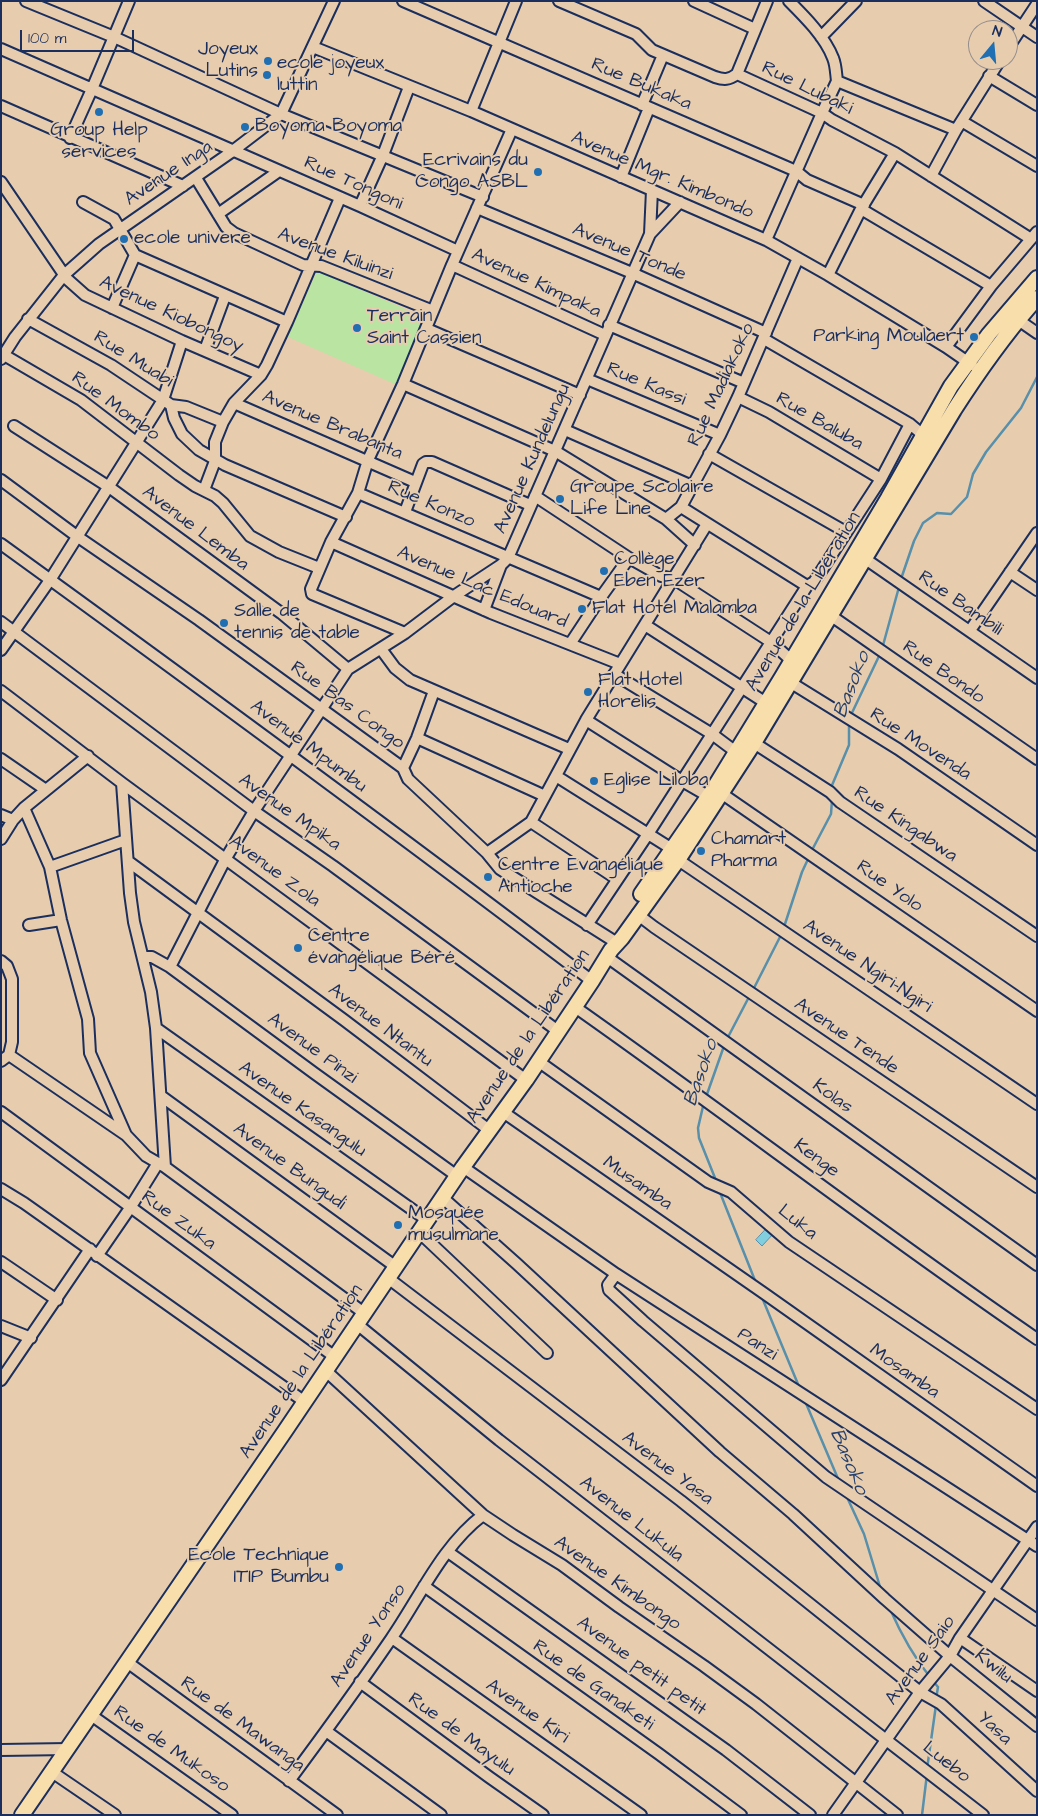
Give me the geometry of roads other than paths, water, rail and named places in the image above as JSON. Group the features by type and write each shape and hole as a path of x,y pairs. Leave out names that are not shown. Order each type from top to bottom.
{"highway":[{"name":"Avenue de la Libération","path":"714,795 736,752 766,703 786,680 830,615 951,414 980,371 1037,278"},
{"name":"Avenue de la Libération","path":"22,1815 305,1402 460,1171 526,1080 592,981 612,948 631,910 754,743 786,680 792,661 888,498 951,386 968,362 1012,316 1037,298"},
{"name":"Avenue de la Libération","path":"612,948 637,914 673,854"}],"street":[{"path":"26,1 114,37 281,114 483,196"},
{"path":"70,138 129,1"},
{"name":"Avenue Inga","path":"3,357 28,319 64,275 99,244 196,178 281,114 334,1"},
{"name":"Rue Bukaka","path":"403,1 796,171 807,180 862,207 991,286"},
{"path":"471,111 516,1"},
{"name":"Rue Lubaki","path":"559,1 636,34 652,50 663,55 723,80 731,79 737,74 822,113 895,153 930,176 1034,235"},
{"path":"694,1 755,29"},
{"path":"737,74 767,1"},
{"path":"821,38 856,1"},
{"path":"984,1 1021,28 1037,37"},
{"path":"766,240 837,81 834,60 821,38 794,3"},
{"path":"1018,33 1037,4"},
{"name":"Avenue Mgr. Kimbondo","path":"313,47 471,111 766,240 828,275 946,347 980,371"},
{"name":"Rue Tongoni","path":"1,49 360,206 458,251"},
{"path":"621,177 663,55"},
{"path":"930,176 993,70"},
{"path":"989,76 1037,106"},
{"path":"837,81 960,126 1037,166"},
{"path":"360,206 383,156 410,87"},
{"path":"1,106 70,138 183,186"},
{"path":"405,633 312,594 311,589 331,542 358,492 368,460 403,384 452,265 512,129"},
{"path":"828,275 862,207 895,153"},
{"path":"218,214 279,171"},
{"name":"Avenue Kiluinzi","path":"196,178 226,227 238,236 303,265 321,266 434,311"},
{"path":"1,200 3,185"},
{"name":"Avenue Kiobongoy","path":"3,185 64,275 86,295 182,341 261,375"},
{"path":"650,234 652,190"},
{"path":"204,490 215,460 215,442 223,422 234,403 261,375 287,322 340,198"},
{"path":"83,202 111,216 135,255 287,322"},
{"name":"Avenue Kundelungu","path":"484,610 650,234 680,202"},
{"name":"Avenue Tonde","path":"478,208 632,273 765,336 910,424 923,434"},
{"path":"946,347 991,286 1034,235"},
{"path":"112,308 135,255"},
{"name":"Rue Madiakoko","path":"666,519 681,507 720,436 798,258"},
{"name":"Avenue Kimpaka","path":"452,265 607,330"},
{"path":"205,350 225,296"},
{"path":"1012,316 1037,333"},
{"name":"Rue Muabi","path":"28,319 112,364 167,402 186,407 223,422"},
{"path":"426,329 580,395"},
{"path":"607,330 744,383"},
{"path":"1,650 50,580 109,486 167,402 182,341"},
{"name":"Rue Mombo","path":"3,357 82,400 179,475 215,496 250,536 279,552 319,568"},
{"name":"Rue Kassi","path":"587,379 720,436"},
{"path":"403,384 555,450 666,519 695,544"},
{"name":"Rue Baluba","path":"738,397 769,412 881,479"},
{"path":"167,402 182,434 199,450 215,460 346,517"},
{"name":"Avenue Brabanta","path":"234,403 415,482"},
{"path":"587,925 682,782 807,586 814,582 881,479 910,424"},
{"name":"Avenue Lemba","path":"14,426 109,486 281,613 348,669"},
{"path":"565,430 692,486"},
{"path":"709,454 846,532"},
{"path":"405,512 415,482 423,464 426,462 432,462 533,500 661,576 674,579 771,642 792,661"},
{"name":"Rue Bas Congo","path":"1,480 78,537 199,620 402,768 408,779 487,854 500,869 587,925"},
{"name":"Rue Konzo","path":"358,492 405,512 505,562 601,597"},
{"path":"681,507 807,586"},
{"path":"487,854 531,822 586,720 708,524"},
{"path":"968,630 971,629 1037,533"},
{"name":"Avenue Lac Edouard","path":"331,542 484,610 620,664"},
{"name":"Avenue Mpumbu","path":"1,544 174,668 290,756 480,895 592,981"},
{"path":"570,644 630,558"},
{"name":"Rue Bambili","path":"864,558 1037,678"},
{"path":"170,967 196,913 254,811 348,669 405,633 454,596 505,562"},
{"path":"1010,572 1037,590"},
{"name":"Rue Bondo","path":"830,615 1037,759"},
{"name":"Avenue Mpika","path":"1,622 254,811 333,866 558,1031"},
{"path":"645,625 766,703"},
{"path":"381,649 395,668 410,680 569,749"},
{"path":"614,674 712,734 736,752"},
{"name":"Rue Movenda","path":"786,680 898,749 1037,845"},
{"name":"Avenue Zola","path":"1,691 122,783 526,1080"},
{"path":"402,768 417,738 434,691"},
{"name":"Rue Yolo","path":"586,720 682,782 714,795 1037,1011"},
{"path":"417,738 545,796"},
{"name":"Rue Kingabwa","path":"754,743 830,792 840,802 1037,936"},
{"path":"1,839 12,820 24,808 88,756"},
{"path":"1,759 46,790"},
{"name":"Avenue Ngiri-Ngiri","path":"556,776 648,834 673,854 790,937 1037,1104"},
{"path":"1,1380 57,1300 93,1252 103,1244 161,1165 162,1096 156,1028 151,992 134,922 122,783"},
{"path":"24,808 50,868 88,1019 90,1053 126,1135"},
{"path":"1,815 12,820"},
{"path":"531,822 617,879"},
{"path":"50,868 126,840"},
{"name":"Avenue Ntantu","path":"128,862 344,1020 489,1130"},
{"name":"Avenue Tende","path":"637,914 741,987 1037,1187"},
{"path":"28,924 62,920"},
{"name":"Kolas","path":"587,925 719,1038 1037,1265"},
{"name":"Avenue Pinzi","path":"143,957 152,957 170,967 314,1073 460,1171"},
{"path":"1,961 7,966 12,979 12,1042 5,1058 126,1135"},
{"name":"Kenge","path":"574,1007 1037,1339"},
{"name":"Avenue Kasangulu","path":"156,1028 427,1220"},
{"name":"Luka","path":"538,1061 708,1182 731,1192 789,1242 1037,1409"},
{"name":"Avenue Bungudi","path":"162,1096 392,1273"},
{"name":"Rue Zuka","path":"1,1112 335,1357"},
{"name":"Musamba","path":"503,1112 752,1285"},
{"name":"Avenue Lukula","path":"126,1135 146,1156 161,1165 360,1318 499,1440 887,1739"},
{"name":"Panzi","path":"460,1171 1032,1543"},
{"path":"1,1189 305,1402"},
{"name":"Kwilu","path":"443,1198 518,1264 720,1452 793,1514 885,1599 950,1656 1037,1726"},
{"path":"419,1232 547,1353"},
{"path":"1,1262 57,1300"},
{"name":"Avenue Yasa","path":"392,1273 923,1694"},
{"path":"616,1274 608,1285 609,1290 826,1477 1037,1620"},
{"name":"Mosamba","path":"752,1285 1037,1486"},
{"path":"1,1326 31,1338"},
{"name":"Avenue Kimbongo","path":"326,1371 483,1514 513,1535 562,1564 619,1607 684,1651 756,1704 897,1815"},
{"name":"Avenue Yonso","path":"289,1781 392,1638 424,1586 448,1552 474,1521 483,1514"},
{"name":"Avenue Saio","path":"832,1815 854,1782 923,1694 927,1684 950,1656 993,1590 1032,1543 1037,1527"},
{"name":"Avenue petit petit","path":"448,1552 718,1744 810,1815"},
{"name":"Rue de Ganaketi","path":"424,1586 741,1815"},
{"name":"Avenue Kiri","path":"392,1638 641,1815"},
{"path":"960,1638 1037,1691"},
{"name":"Rue de Mawanga","path":"127,1662 336,1815"},
{"name":"Rue de Mayulu","path":"360,1682 489,1778 543,1815"},
{"name":"Yasa","path":"923,1694 941,1704 1037,1791"},
{"name":"Rue de Mukoso","path":"91,1715 232,1815"},
{"path":"326,1731 441,1815"},
{"name":"Luebo","path":"887,1739 983,1815"},
{"path":"1,1750 68,1749"},
{"path":"52,1772 115,1815"}],"water":[{"path":"768,1227 774,1233 762,1246 756,1240"}],"waterway":[{"name":"Basoko","path":"901,579 914,541 923,523 937,513 951,514 967,497 973,474 986,452 1021,408 1037,377"},
{"name":"Basoko","path":"882,649 899,587"},
{"name":"Basoko","path":"850,717 880,654"},
{"name":"Basoko","path":"830,790 849,745 849,722"},
{"name":"Basoko","path":"811,852 831,814 832,800"},
{"name":"Basoko","path":"784,927 802,872 809,857"},
{"name":"Basoko","path":"753,990 781,935"},
{"name":"Basoko","path":"727,1039 750,995"},
{"name":"Basoko","path":"706,1097 724,1046"},
{"name":"Basoko","path":"704,1102 698,1128 699,1138 717,1183"},
{"name":"Basoko","path":"719,1190 756,1283"},
{"name":"Basoko","path":"761,1295 800,1389"},
{"name":"Basoko","path":"805,1401 839,1481"},
{"name":"Basoko","path":"846,1495 864,1534 881,1590"},
{"name":"Basoko","path":"890,1609 908,1645 930,1677"},
{"name":"Basoko","path":"933,1681 938,1687 936,1699"},
{"name":"Basoko","path":"927,1769 936,1705"},
{"name":"Basoko","path":"922,1815 927,1774"}],"place":[{"name":"Joyeux Lutins","path":"268,61"},
{"name":"ecole joyeux luttin","path":"267,75"},
{"name":"Group Help services","path":"99,112"},
{"name":"Boyoma Boyoma","path":"245,127"},
{"name":"Ecrivains du Congo ASBL","path":"538,172"},
{"name":"ecole univere","path":"124,239"},
{"name":"Terrain Saint Cassien","path":"357,328"},
{"name":"Parking Moulaert","path":"974,337"},
{"name":"Groupe Scolaire Life Line","path":"560,499"},
{"name":"Collège Eben Ezer","path":"604,571"},
{"name":"Flat Hotel Malamba","path":"582,609"},
{"name":"Salle de tennis de table","path":"224,623"},
{"name":"Flat Hotel Horelis","path":"588,692"},
{"name":"Eglise Liloba","path":"594,781"},
{"name":"Chamart Pharma","path":"701,851"},
{"name":"Centre Evangélique Antioche","path":"488,877"},
{"name":"Centre évangélique Béré","path":"298,948"},
{"name":"Mosquée musulmane","path":"398,1225"},
{"name":"Ecole Technique ITIP Bumbu","path":"339,1567"}]}
